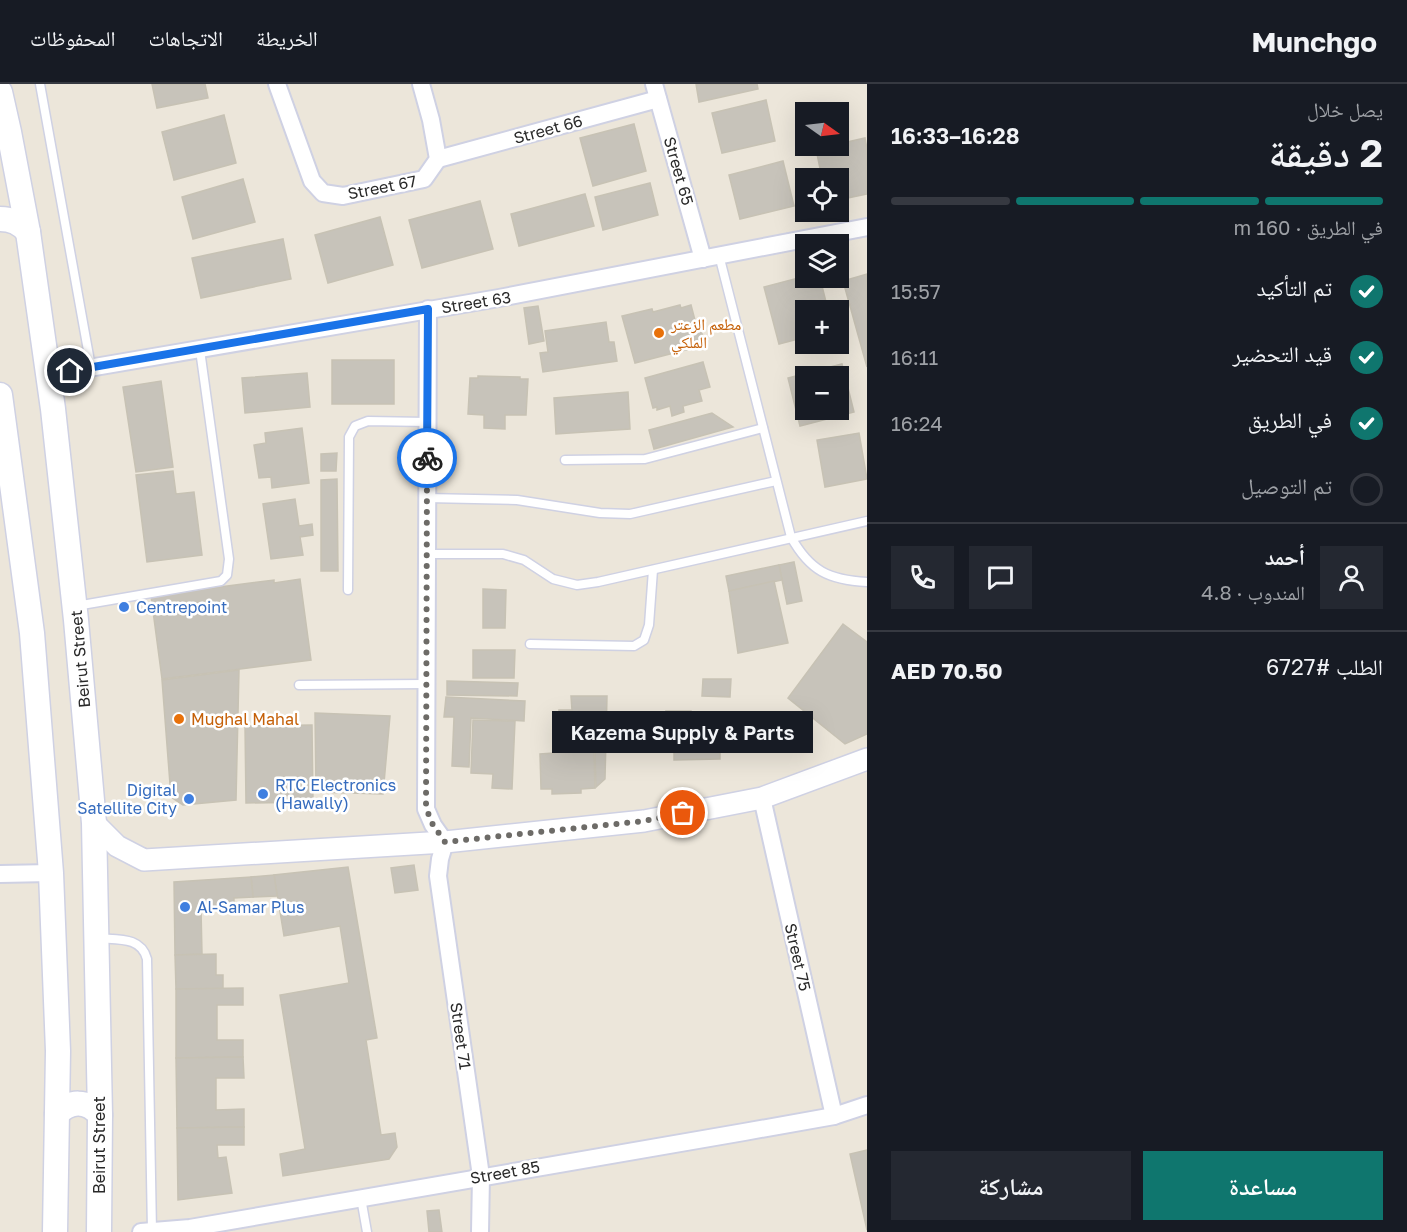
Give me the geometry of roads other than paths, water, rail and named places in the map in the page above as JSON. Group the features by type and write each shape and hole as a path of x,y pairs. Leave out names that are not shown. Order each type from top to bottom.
{"main road":[{"name":"Beirut Street","path":"0,92 28,232 48,375 75,606 94,823 100,1115 99,1232"},
{"path":"0,177 10,166 13,154"},
{"path":"0,219 13,220 28,232"},
{"path":"0,395 7,490 32,633 51,873 58,1052 55,1232"},
{"path":"58,1052 63,1059 80,1064 88,1060 98,1046"},
{"path":"57,1114 70,1104 78,1103 87,1104 100,1115"}],"street":[{"name":"Street 67","path":"277,84 312,181 322,194 343,196 424,178 438,159"},
{"path":"421,84 438,159"},
{"name":"Street 66","path":"438,159 656,92"},
{"name":"Street 65","path":"656,92 711,257"},
{"name":"Street 63","path":"48,375 510,296 867,226"},
{"path":"428,309 426,808 433,825 445,842"},
{"path":"94,823 117,846 144,860 445,842 644,821 762,798 867,759"},
{"name":"Street 75","path":"762,798 834,1116"},
{"name":"Street 71","path":"445,842 438,876 481,1176 480,1232"},
{"path":"0,874 51,873"},
{"name":"Street 85","path":"147,1232 190,1228 834,1116 867,1105"}],"lane":[{"path":"40,84 91,367"},
{"path":"711,257 763,428 790,537 801,556 823,572 841,581 867,582"},
{"path":"75,606 221,581 227,575 229,559 200,350"},
{"path":"348,590 349,437 355,426 368,421 427,422"},
{"path":"565,460 645,459 763,428"},
{"path":"427,498 517,500 600,513 630,514 776,481"},
{"path":"427,554 503,554 524,560 553,579 577,585 867,521"},
{"path":"530,644 634,646 644,640 649,625 653,570"},
{"path":"299,685 425,684"},
{"path":"97,938 134,942 145,952 147,959 147,1232"},
{"path":"361,1197 367,1232"}],"place":[{"name":"مطعم الزعتر الملكي","path":"659,333"},
{"name":"Centrepoint","path":"124,607"},
{"name":"Mughal Mahal","path":"179,719"},
{"name":"RTC Electronics (Hawally)","path":"263,794"},
{"name":"Digital Satellite City","path":"189,799"},
{"name":"Kazema Supply & Parts","path":"683,813"},
{"name":"Al-Samar Plus","path":"185,907"}]}
